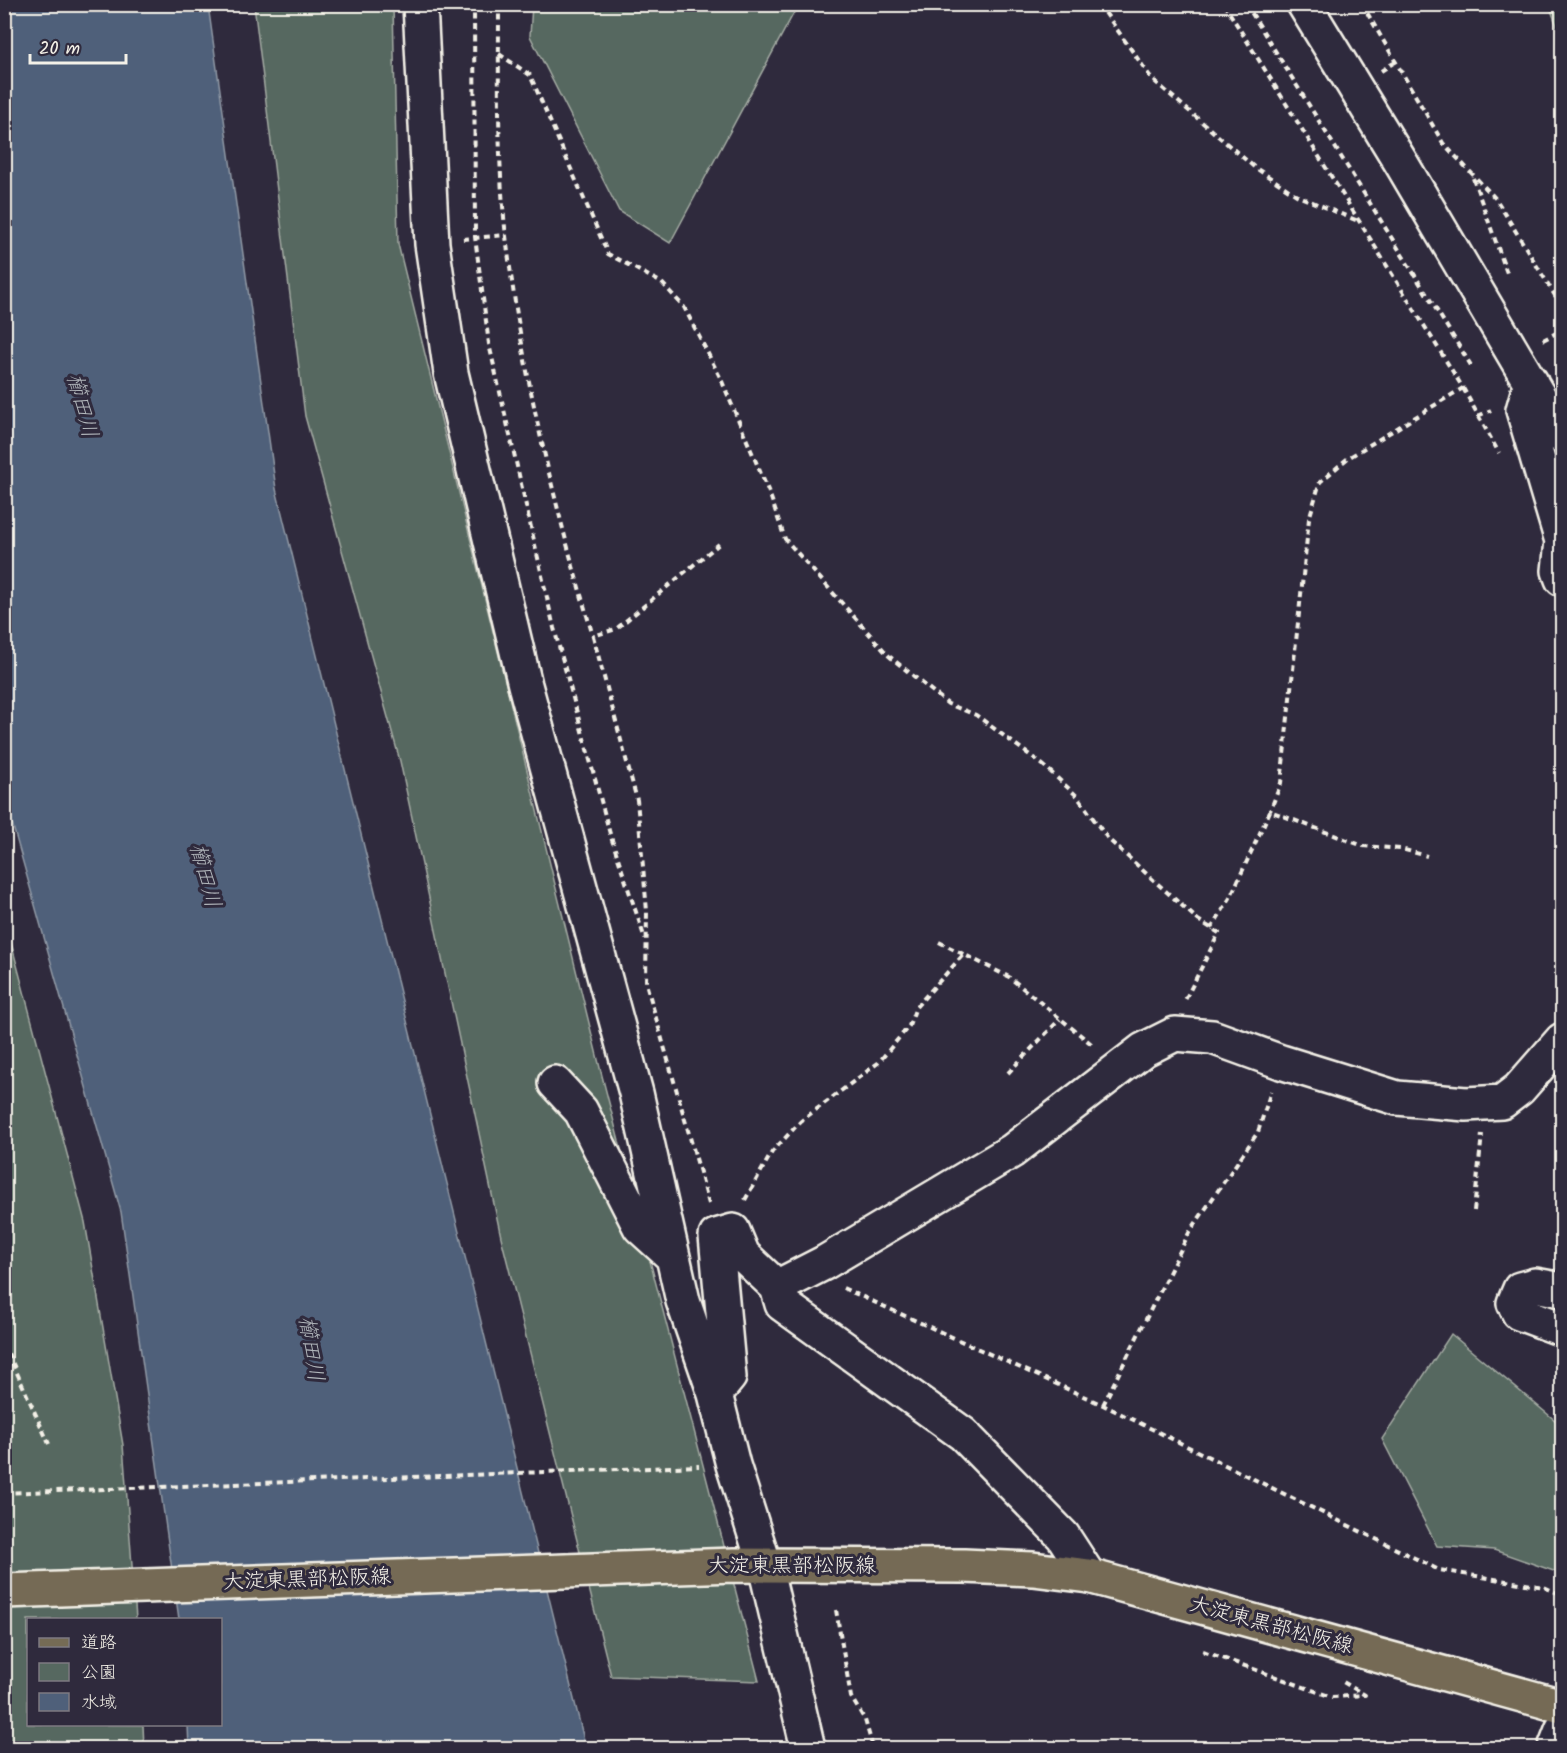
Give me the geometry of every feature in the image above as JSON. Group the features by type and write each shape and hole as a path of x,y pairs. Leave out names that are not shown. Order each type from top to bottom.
{"main road":[{"name":"大淀東黒部松阪線","path":"4,1591 749,1565 964,1566 1033,1569 1089,1576 1563,1706"}],"street":[{"path":"420,4 432,244 451,374 525,685 636,1093 683,1300 715,1394 733,1465 749,1565 808,1749"},
{"path":"1304,4 1563,436"},
{"path":"1530,382 1524,410 1562,542 1559,571 1563,579"},
{"path":"777,1287 824,1263 1012,1151 1143,1050 1175,1034 1212,1037 1281,1062 1397,1098 1485,1103 1502,1102 1519,1089 1563,1040"},
{"path":"555,1083 581,1111 640,1227 672,1256"},
{"path":"715,1394 729,1377 716,1236 733,1232 743,1256 777,1287 782,1304 963,1434 1063,1536 1089,1576"},
{"path":"1563,1290 1535,1285 1520,1289 1514,1303 1519,1313 1563,1329"},
{"path":"1555,1749 1563,1730"}],"path":[{"path":"474,4 476,237 489,344 554,628 610,834 646,943"},
{"path":"499,4 506,236 532,402 566,546 637,800 647,911 646,983 710,1206 733,1232"},
{"path":"1099,4 1152,79 1254,167 1298,196 1360,222"},
{"path":"1211,929 1230,898 1281,783 1309,519 1320,482 1348,458 1463,388 1224,4"},
{"path":"1246,4 1472,367"},
{"path":"1362,4 1443,144 1496,199 1563,307"},
{"path":"499,54 530,75 608,254 662,283 684,307 722,379 770,495 785,539 889,656 948,704 976,715 1043,765 1077,796 1108,839 1198,920 1219,933 1176,1017 1175,1034"},
{"path":"432,244 476,237 506,236"},
{"path":"593,636 616,629 719,544"},
{"path":"1270,811 1362,846 1401,849 1427,856"},
{"path":"939,942 1009,977 1120,1068"},
{"path":"733,1232 742,1205 772,1152 801,1121 878,1063 909,1026 916,1008 963,955"},
{"path":"1008,1073 1060,1019"},
{"path":"1103,1405 1189,1233 1257,1132 1281,1062"},
{"path":"1474,1211 1485,1103"},
{"path":"824,1263 821,1278 1103,1405 1439,1570 1544,1587 1563,1595"},
{"path":"4,1344 49,1444"},
{"path":"4,1494 733,1465"},
{"path":"836,1610 851,1697 865,1720 873,1749"},
{"path":"1203,1651 1332,1697 1365,1695 1335,1678"},
{"path":"1502,1749 1504,1742"}],"green space":[{"path":"254,5 393,5 398,244 601,1072 759,1681 611,1676 501,1237 400,761 305,416"},
{"path":"532,5 798,5 670,243 619,211 530,36"},
{"path":"1549,5 1562,5 1562,39"},
{"path":"4,916 85,1222 123,1445 136,1618 27,1618 27,1726 143,1726 144,1748 5,1748"},
{"path":"1451,1334 1562,1426 1562,1574 1494,1550 1437,1546 1382,1439"}],"water":[{"name":"櫛田川","path":"4,5 208,5 276,489 586,1748 189,1748 188,1726 222,1726 222,1618 179,1618 121,1212 5,798"}]}
